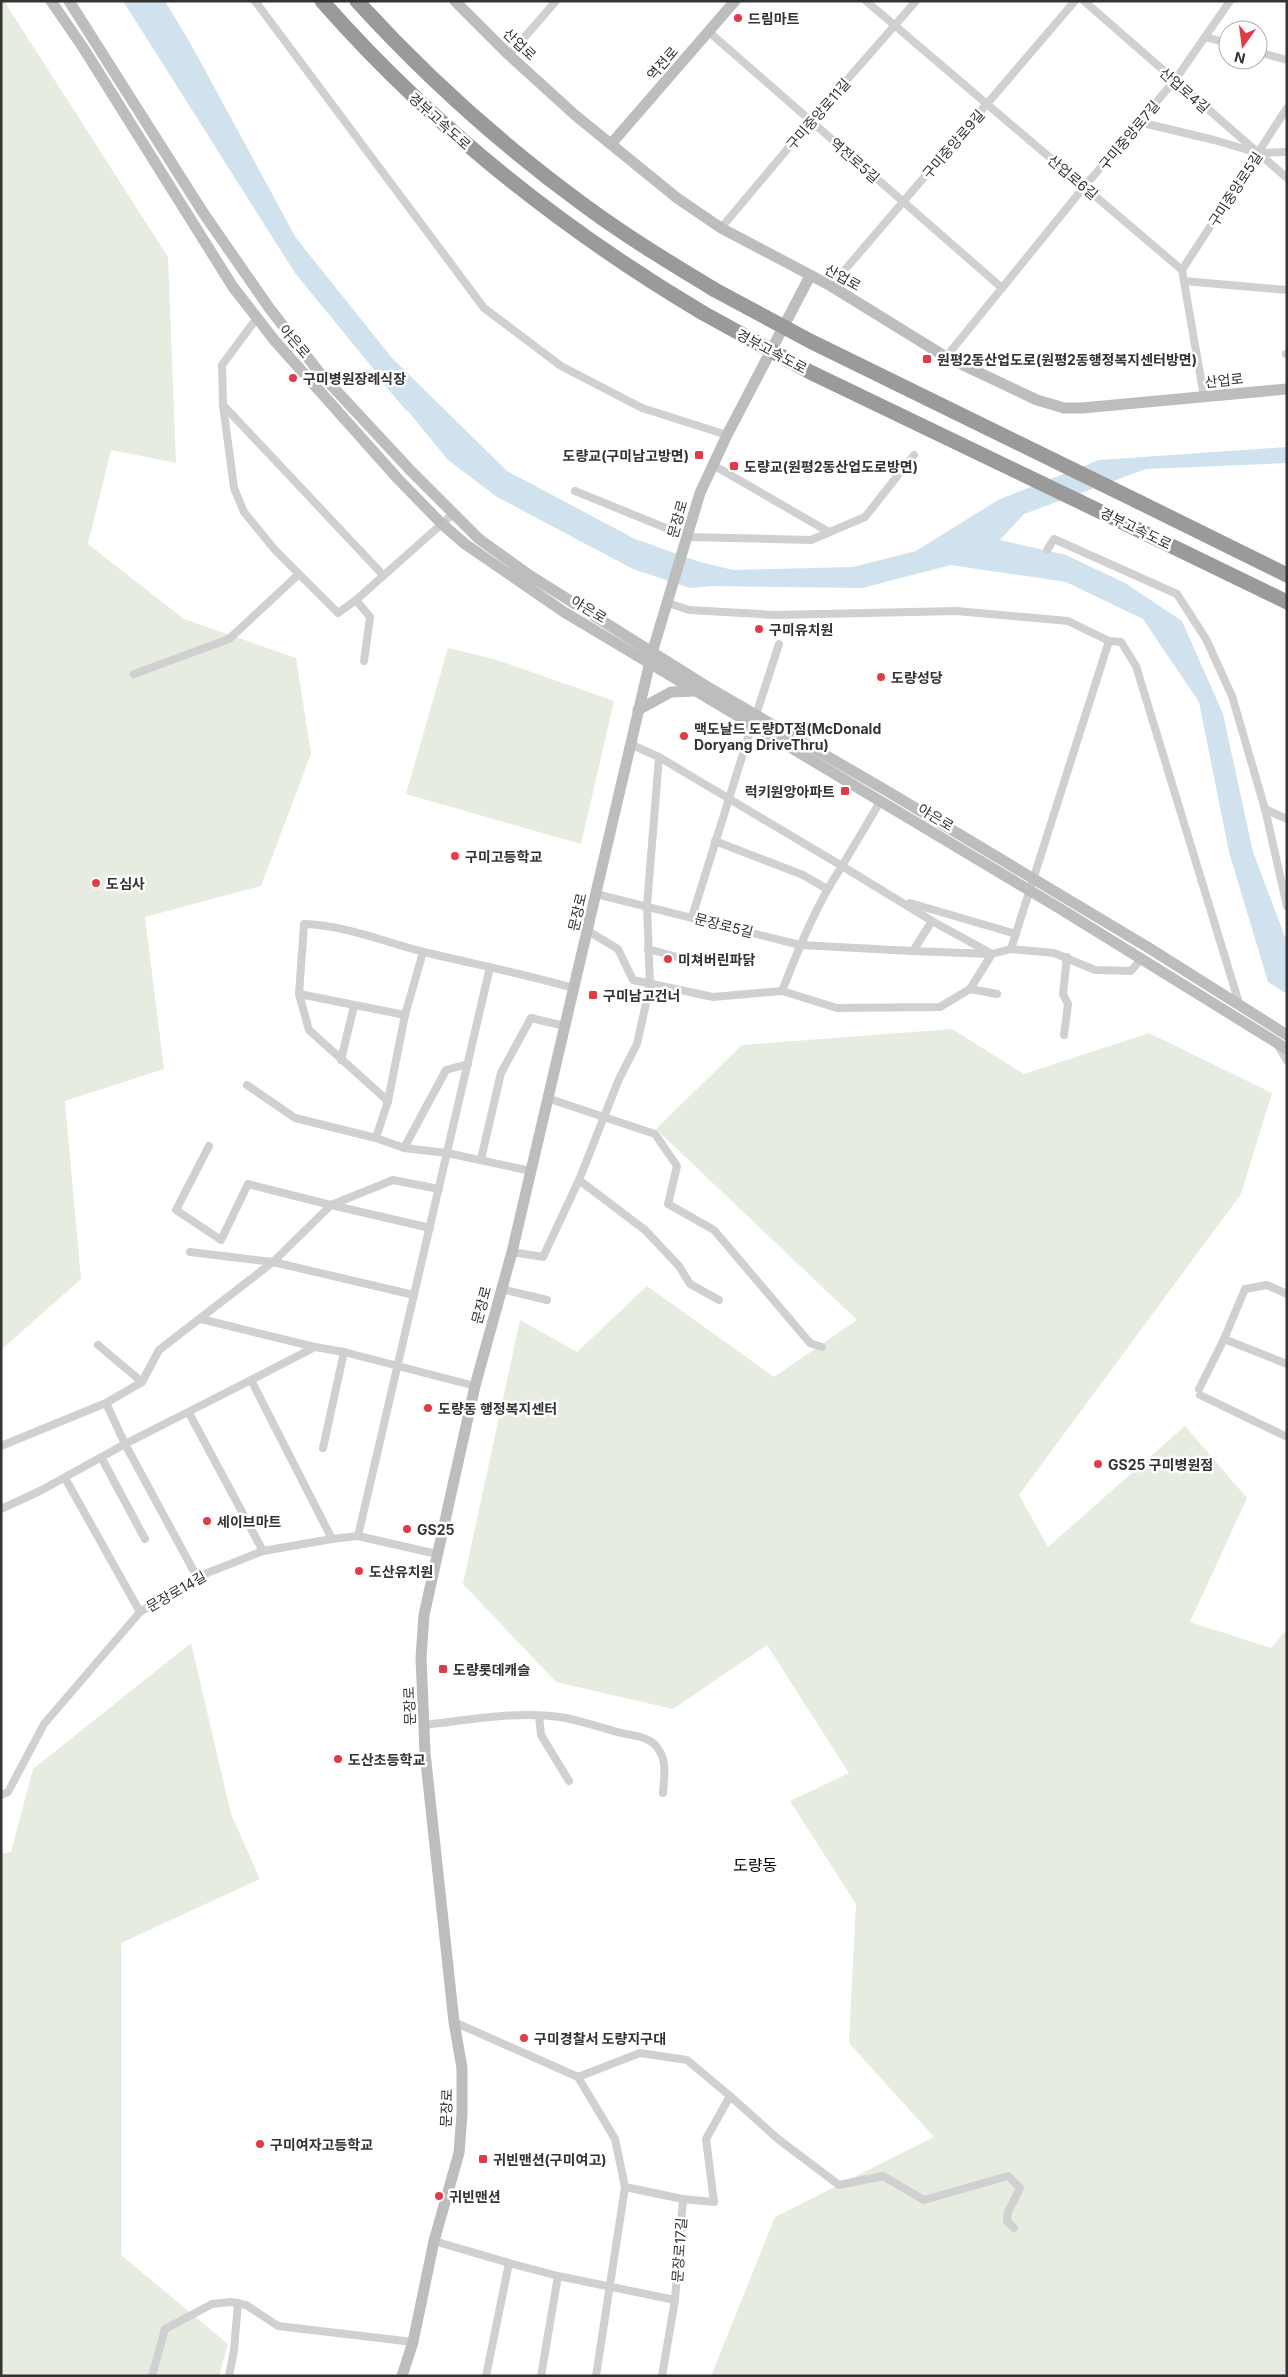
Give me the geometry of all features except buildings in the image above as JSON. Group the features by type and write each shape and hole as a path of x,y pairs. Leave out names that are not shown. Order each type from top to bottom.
{"highway":[{"name":"경부고속도로","path":"322,1 406,90 498,172 610,255 703,313 810,372 1287,602"},
{"name":"경부고속도로","path":"357,1 445,91 527,162 589,209 655,254 715,290 810,342 1287,575"}],"street":[{"name":"야은로","path":"52,1 233,287 280,348 399,480 442,524 465,544 564,612 651,658 754,720 1034,879 1239,1003 1287,1035"},
{"name":"야은로","path":"69,1 204,214 270,309 319,372 479,539 651,658 695,691 754,720 880,802 1030,891 1282,1046"},
{"path":"255,1 484,308 561,366 642,408 727,435"},
{"name":"산업로","path":"455,1 509,55 677,198 721,228 831,286 946,357 1037,400 1064,408 1287,389"},
{"path":"509,55 556,1"},
{"name":"역전로","path":"612,144 735,1"},
{"name":"산업로6길","path":"866,1 1182,270"},
{"name":"구미중앙로11길","path":"721,228 916,1"},
{"name":"구미중앙로9길","path":"831,286 1075,1"},
{"name":"산업로4길","path":"1084,1 1287,178"},
{"name":"구미중앙로7길","path":"946,357 1084,187 1175,80 1230,1"},
{"name":"역전로5길","path":"708,32 1002,288"},
{"path":"1205,36 1218,40"},
{"path":"1268,55 1287,60"},
{"name":"구미중앙로5길","path":"1182,270 1287,108"},
{"path":"1139,122 1258,153 1287,152"},
{"path":"1182,270 1204,397"},
{"name":"문장로","path":"402,2376 413,2342 434,2242 459,2153 462,2114 462,2068 454,2022 429,1792 422,1658 424,1615 475,1386 512,1252 651,658 700,493 727,435 810,276"},
{"path":"1184,281 1287,290"},
{"path":"257,318 222,365 223,405 234,488 244,512 275,550 338,613 356,600 453,514"},
{"path":"223,405 383,575"},
{"path":"575,491 688,538 811,540 865,517 914,455"},
{"path":"713,465 829,532"},
{"path":"1046,550 1054,539 1177,594 1206,640 1232,696 1265,809 1287,906"},
{"path":"134,674 229,639 299,574"},
{"path":"356,600 370,617 364,661"},
{"path":"668,603 689,610 775,615 966,612 1068,621 1109,641 1121,642 1136,666 1239,1003"},
{"path":"1109,641 1011,949 1054,953 1095,970 1131,971 1141,959"},
{"path":"692,917 779,644"},
{"path":"638,710 671,692 695,691"},
{"path":"588,931 618,950 633,980 713,997 782,991 837,1008 940,1007 970,989 992,954 659,756 630,744"},
{"path":"512,1252 543,1257 579,1180 603,1116 637,1044 650,985 647,906 659,756"},
{"path":"782,991 800,945 827,889 880,802"},
{"path":"1265,809 1287,819"},
{"path":"715,841 803,875 827,889"},
{"name":"문장로5길","path":"596,894 800,945 992,954 1011,949"},
{"path":"903,901 1016,934"},
{"path":"912,951 932,920"},
{"path":"388,1101 309,1030 299,994 304,924 324,925 423,952 527,974 573,988"},
{"path":"648,949 699,963"},
{"path":"376,1138 388,1101 405,1016 423,952"},
{"path":"1064,1035 1068,1004 1063,994 1067,957"},
{"path":"358,1536 490,967"},
{"path":"970,989 997,994"},
{"path":"299,994 405,1016"},
{"path":"341,1060 354,1006"},
{"path":"481,1159 501,1073 531,1018 565,1026"},
{"path":"1282,1046 1287,1061"},
{"path":"404,1148 446,1070 468,1064"},
{"path":"247,1085 295,1118 376,1138 404,1148 481,1159 531,1171"},
{"path":"547,1098 654,1134 677,1166 668,1204 714,1230 810,1343 822,1346"},
{"path":"209,1146 176,1210 222,1240"},
{"path":"1,1446 106,1403 142,1382 159,1350 274,1262 332,1205 393,1180 439,1189"},
{"path":"579,1180 645,1230 679,1266 690,1284 719,1300"},
{"path":"213,1254 222,1240 248,1184 430,1228"},
{"path":"190,1252 274,1262 414,1295"},
{"path":"1287,1294 1267,1285 1244,1289 1200,1392 1287,1437"},
{"path":"501,1289 547,1300"},
{"path":"201,1319 315,1347 344,1352 475,1386"},
{"path":"1224,1339 1287,1364"},
{"path":"98,1345 142,1382"},
{"path":"1,1509 65,1478 125,1444 190,1413 315,1347"},
{"path":"323,1448 344,1352"},
{"path":"251,1380 332,1539"},
{"path":"106,1403 125,1444 197,1577"},
{"path":"190,1413 264,1551"},
{"path":"101,1457 145,1539"},
{"path":"65,1478 140,1612"},
{"name":"문장로14길","path":"1,1795 8,1792 44,1724 140,1612 197,1577 264,1551 358,1536 437,1554"},
{"path":"424,1725 499,1717 539,1716 565,1718 642,1738 655,1744 665,1762 662,1793"},
{"path":"539,1716 541,1736 569,1781"},
{"path":"454,2022 578,2077 615,2139 624,2187 596,2376"},
{"path":"578,2077 640,2053 687,2060 778,2139 839,2185 882,2176 924,2200 1008,2176 1020,2188 1008,2212 1007,2221 1014,2228"},
{"path":"683,2199 714,2202 706,2138 730,2096"},
{"name":"문장로17길","path":"624,2187 683,2199 675,2300 662,2376"},
{"name":"문장로17길","path":"434,2242 558,2276 609,2288 675,2300"},
{"path":"486,2376 509,2263"},
{"path":"541,2376 558,2276"},
{"path":"152,2376 165,2329 212,2304 238,2303 246,2305 278,2326 413,2342"},
{"path":"229,2376 234,2350 238,2303"}],"shaded area":[{"path":"1,1 4,1 168,257 176,463 111,450 88,544 184,619 296,658 311,754 261,886 145,917 164,1069 65,1101 81,1279 1,1350"},
{"path":"448,648 497,660 614,701 581,844 406,794"},
{"path":"952,1029 1024,1074 1149,1033 1272,1093 1241,1194 1019,1495 1048,1547 1185,1426 1247,1498 1190,1622 1271,1648 1287,1629 1287,2376 711,2376 775,2217 934,2137 849,2043 856,1904 790,1801 849,1773 767,1645 673,1709 556,1682 463,1584 520,1320 577,1352 647,1286 774,1377 857,1320 656,1129 742,1045"},
{"path":"191,1643 231,1814 260,1879 121,1943 121,2255 228,2344 219,2376 1,2376 1,1854 11,1852 33,1769"}],"water":[{"path":"123,1 165,1 193,48 296,238 392,358 507,471 635,539 697,561 733,570 853,567 916,551 998,500 1099,460 1287,447 1287,463 1146,469 1024,514 1000,540 1066,555 1125,583 1182,621 1223,714 1253,852 1287,942 1287,994 1268,982 1229,852 1199,702 1143,619 1066,582 951,565 862,588 713,586 690,588 633,569 497,497 448,460 295,273"}],"waterway":[{"path":"384,382 407,409"}],"place":[{"name":"드림마트","path":"738,18"},
{"name":"원평2동산업도로(원평2동행정복지센터방면)","path":"927,359"},
{"name":"구미병원장례식장","path":"293,378"},
{"name":"도량교(구미남고방면)","path":"699,455"},
{"name":"도량교(원평2동산업도로방면)","path":"734,466"},
{"name":"구미유치원","path":"759,629"},
{"name":"도량성당","path":"881,677"},
{"name":"맥도날드 도량DT점(McDonald Doryang DriveThru)","path":"684,736"},
{"name":"럭키원앙아파트","path":"845,791"},
{"name":"구미고등학교","path":"455,856"},
{"name":"도심사","path":"96,883"},
{"name":"미쳐버린파닭","path":"668,959"},
{"name":"구미남고건너","path":"593,995"},
{"name":"도량동 행정복지센터","path":"428,1408"},
{"name":"GS25 구미병원점","path":"1098,1464"},
{"name":"세이브마트","path":"207,1521"},
{"name":"GS25","path":"407,1529"},
{"name":"도산유치원","path":"359,1571"},
{"name":"도량롯데캐슬","path":"443,1669"},
{"name":"도산초등학교","path":"338,1759"},
{"name":"구미경찰서 도량지구대","path":"524,2038"},
{"name":"구미여자고등학교","path":"260,2144"},
{"name":"귀빈맨션(구미여고)","path":"483,2159"},
{"name":"귀빈맨션","path":"439,2196"}],"district":[{"name":"도량동","path":"755,1865"}]}
